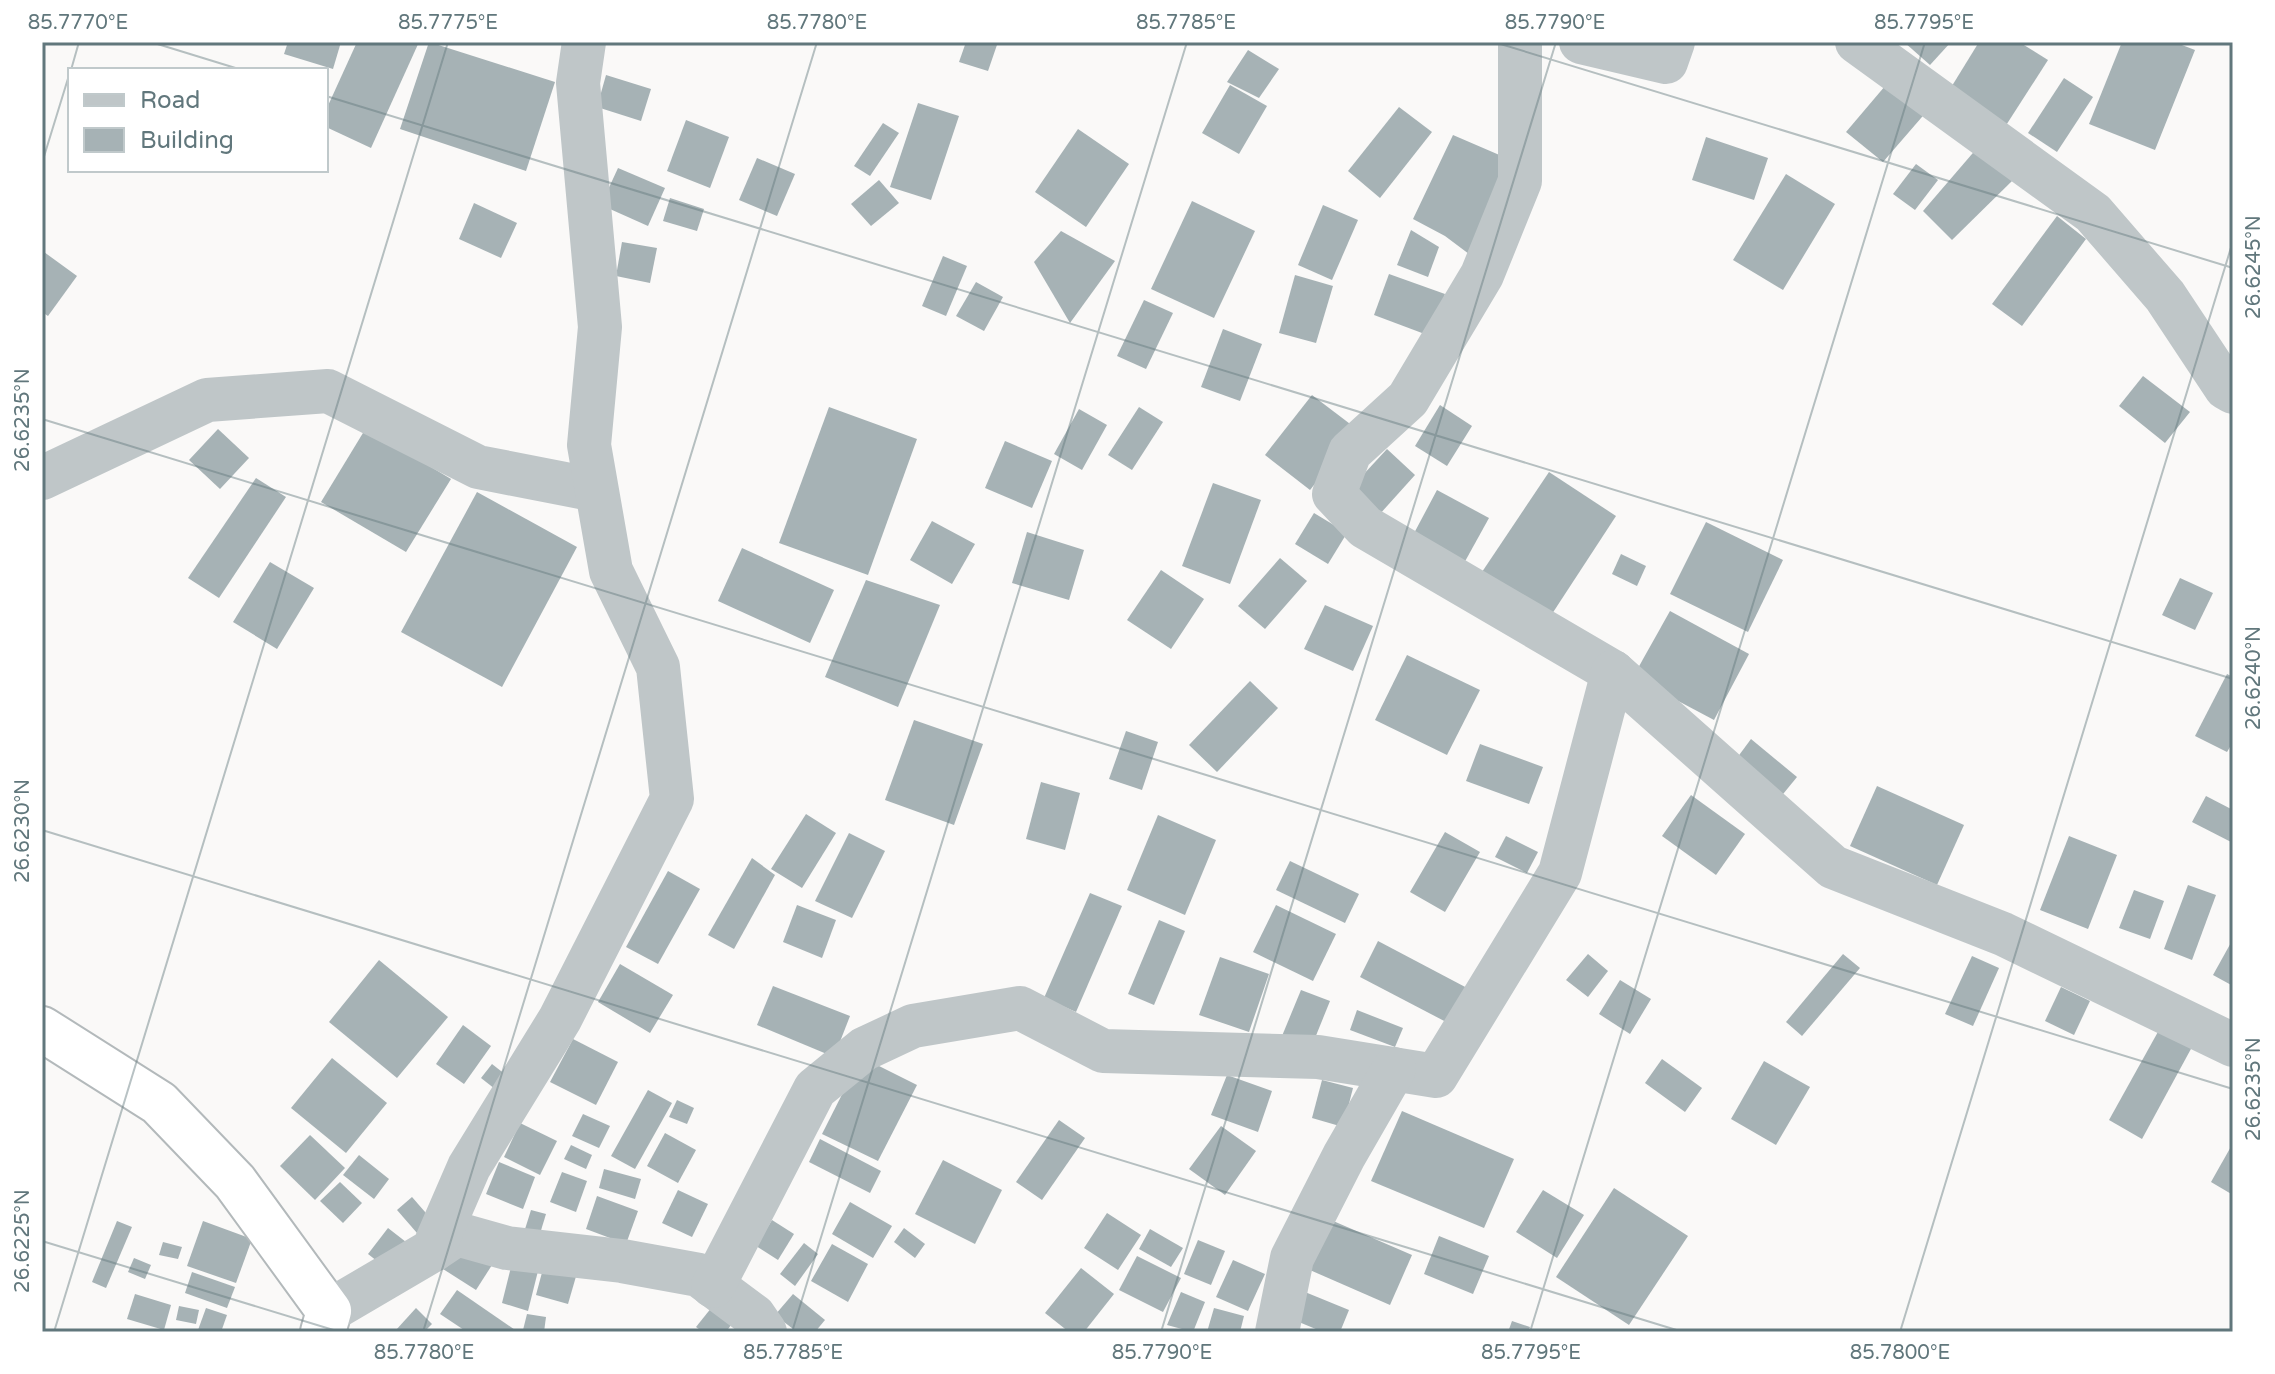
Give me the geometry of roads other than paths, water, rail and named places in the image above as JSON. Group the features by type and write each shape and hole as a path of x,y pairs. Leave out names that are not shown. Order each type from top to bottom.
{"highway":[{"path":"42,1029 159,1103 235,1182 326,1321"}],"street":[{"path":"433,1250 469,1167 560,1019 672,799 658,667 611,571 589,445 600,327 578,83 584,42"},
{"path":"1520,42 1520,181 1482,275 1408,399 1350,452 1334,494 1365,527 1613,672 1833,867 2003,934 2233,1045"},
{"path":"1581,42 1666,62 1673,42"},
{"path":"1857,42 2093,213 2165,296 2226,388 2233,392"},
{"path":"42,478 207,400 328,391 478,467 596,490"},
{"path":"713,1286 815,1089 864,1049 913,1026 1020,1008 1103,1051 1318,1057 1436,1076 1560,873 1613,672"},
{"path":"1277,1332 1292,1258 1344,1156 1394,1069"},
{"path":"326,1321 457,1234 507,1248 622,1261 699,1275 754,1316 765,1332"}]}
